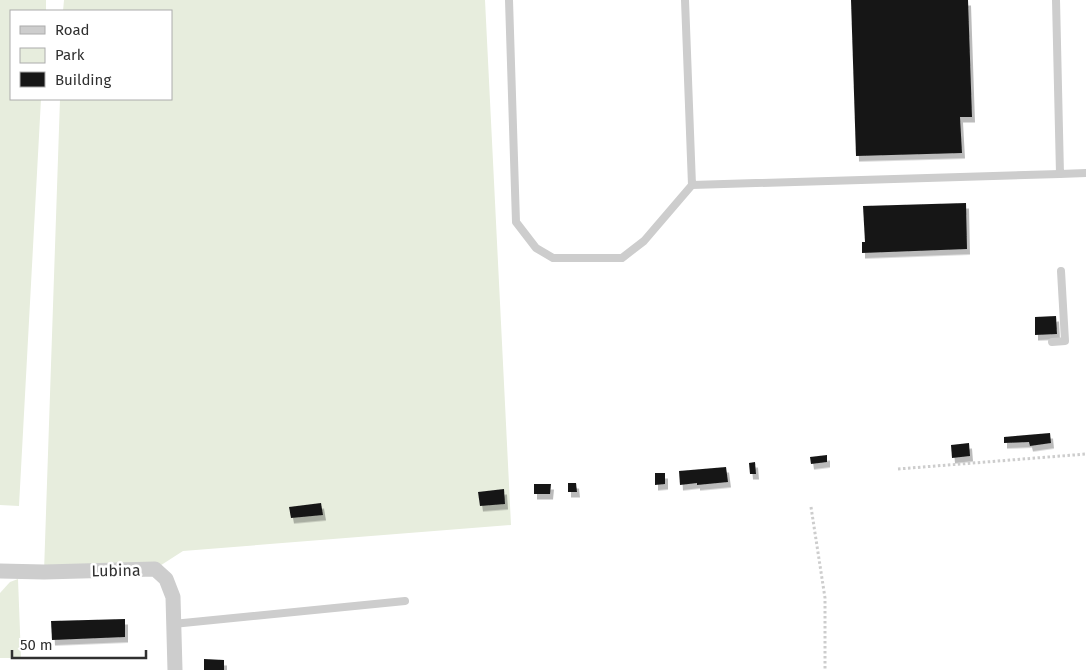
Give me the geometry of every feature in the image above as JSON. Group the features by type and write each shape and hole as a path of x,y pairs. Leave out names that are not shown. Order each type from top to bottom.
{"street":[{"name":"Lubina","path":"0,570 44,572 155,569 166,579 173,597 175,670"}],"lane":[{"path":"510,0 516,222 536,248 553,258 622,258 644,241 692,185 685,0"},
{"path":"1056,0 1060,174"},
{"path":"692,185 1086,173"},
{"path":"1052,342 1065,341 1061,271"},
{"path":"173,624 405,601"}],"path":[{"path":"898,469 1086,454"},
{"path":"811,508 825,598 825,670"}],"green space":[{"path":"0,0 46,0 46,10 10,10 10,100 41,100 19,506 0,505"},
{"path":"64,0 485,0 511,525 183,551 155,569 44,572 60,100 172,100 172,10 63,10"},
{"path":"18,579 21,658 0,658 0,593 10,582"}],"building":[{"path":"851,0 968,0 972,117 960,117 962,153 856,156"},
{"path":"966,203 967,249 862,253 862,242 865,242 863,206"},
{"path":"1056,316 1057,334 1035,335 1035,317"},
{"path":"1050,433 1051,443 1030,446 1029,442 1004,443 1004,437"},
{"path":"969,443 970,456 952,458 951,445"},
{"path":"827,455 827,462 811,464 810,457"},
{"path":"755,462 756,474 750,474 749,463"},
{"path":"726,467 728,482 680,485 679,471"},
{"path":"655,473 665,473 665,484 655,485"},
{"path":"568,483 576,483 577,492 568,492"},
{"path":"534,484 551,484 550,494 534,494"},
{"path":"504,489 505,504 480,506 478,492"},
{"path":"321,503 323,515 291,518 289,507"},
{"path":"125,619 125,637 52,640 51,621"},
{"path":"204,659 224,660 224,670 204,670"}]}
